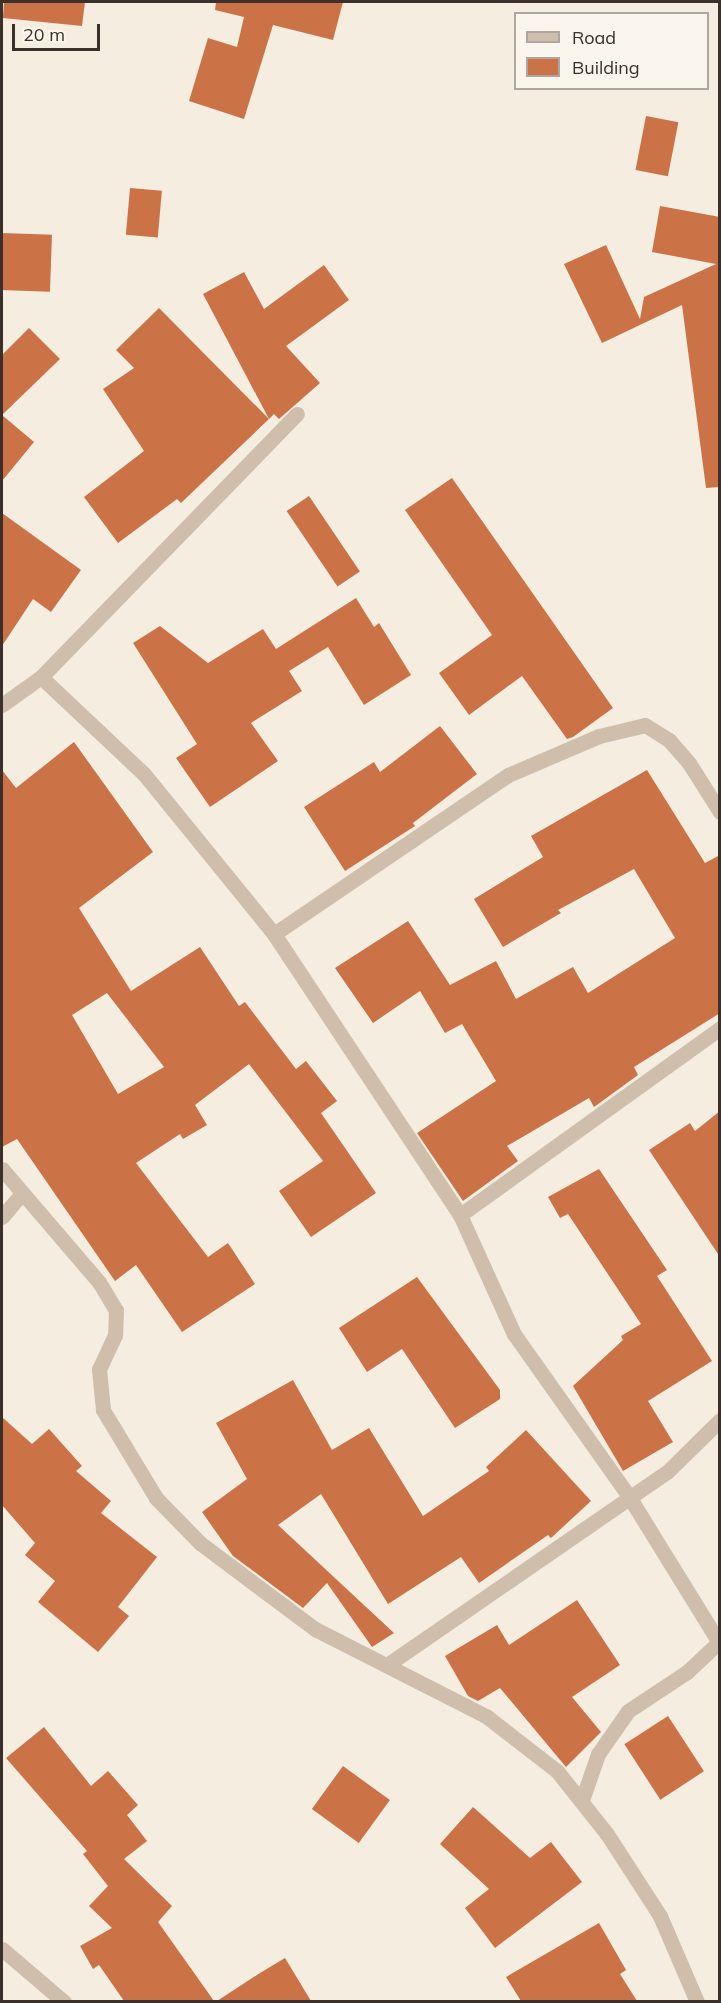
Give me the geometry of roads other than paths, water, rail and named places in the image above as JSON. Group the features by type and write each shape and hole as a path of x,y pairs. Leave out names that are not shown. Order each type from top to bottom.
{"street":[{"path":"2,705 41,677 297,414"},
{"path":"41,677 144,774 274,934 460,1215 514,1335 627,1495 719,1641 687,1672 628,1711 598,1755 582,1800"},
{"path":"274,934 508,775 599,736 645,725 669,740 689,763 720,812"},
{"path":"460,1215 720,1028"},
{"path":"2,1169 21,1194 99,1282 116,1310 115,1335 99,1369 103,1410 156,1498 201,1543 315,1629 486,1716 557,1771 582,1800 660,1916 697,2001"},
{"path":"2,1217 21,1194"},
{"path":"387,1665 627,1495 666,1472 720,1420"},
{"path":"2,1949 64,2001"}]}
